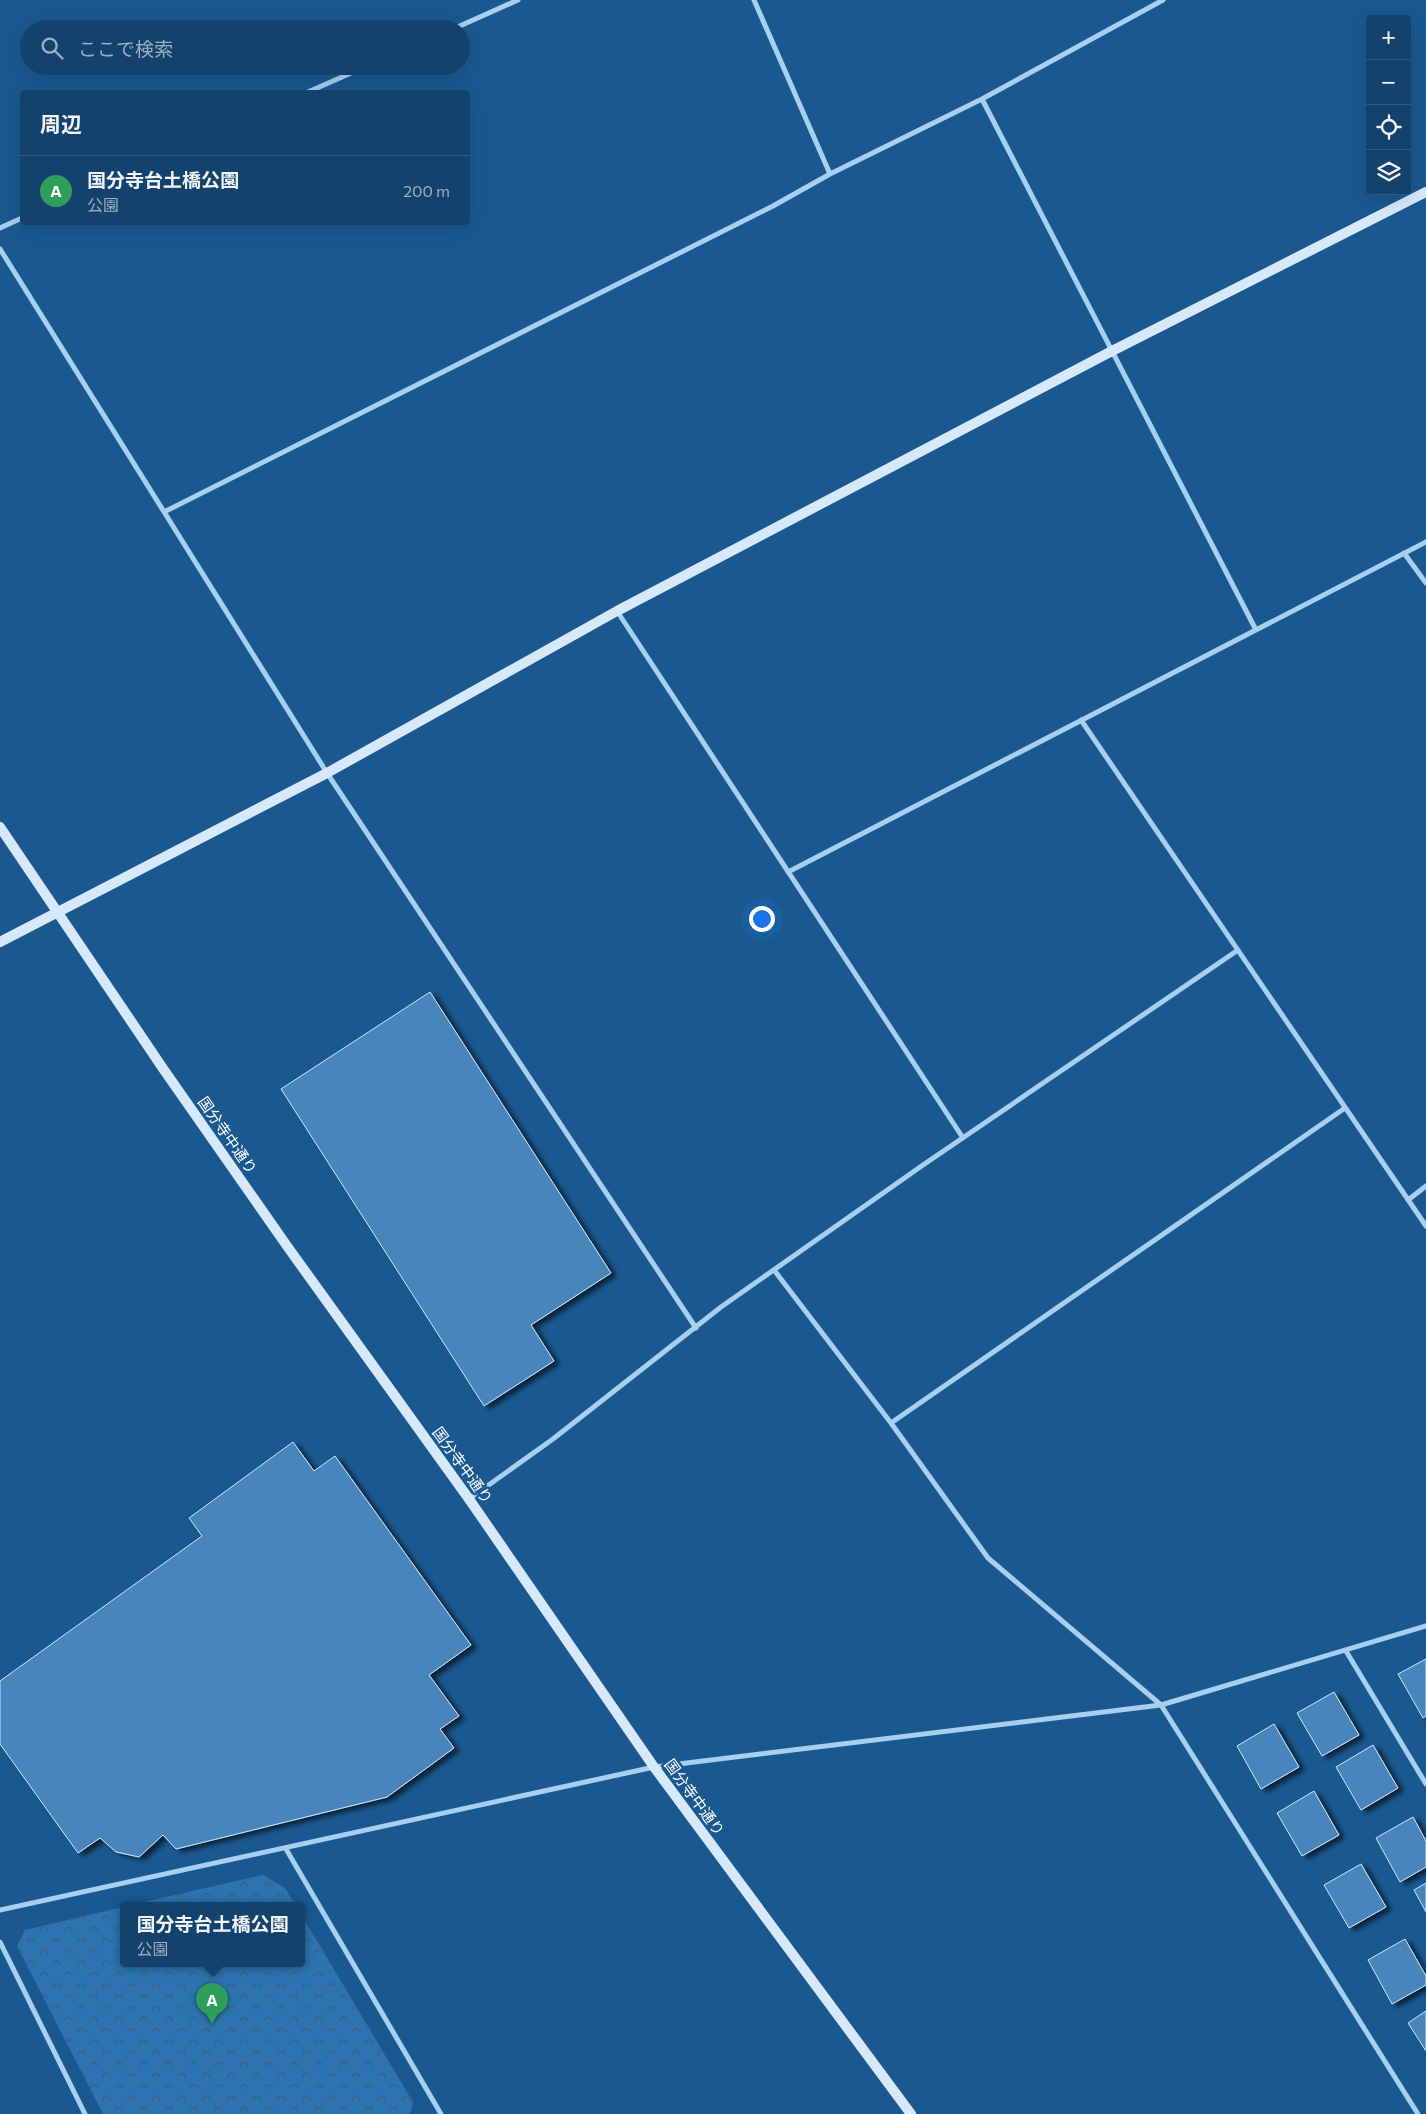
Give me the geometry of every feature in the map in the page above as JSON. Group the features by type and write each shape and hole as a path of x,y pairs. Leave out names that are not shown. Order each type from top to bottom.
{"street":[{"path":"470,21 518,0"},
{"path":"754,0 830,174"},
{"path":"164,512 773,206 830,174 982,99 1163,0"},
{"path":"313,90 347,75"},
{"path":"982,99 1256,630"},
{"path":"0,942 326,773 617,611 1112,351 1426,192"},
{"path":"0,228 20,219"},
{"path":"0,249 326,773 696,1328"},
{"path":"788,872 1426,542"},
{"path":"1404,553 1426,583"},
{"path":"617,611 962,1138"},
{"path":"1081,720 1426,1226"},
{"name":"国分寺中通り","path":"0,827 56,912 287,1246 469,1499 654,1767 911,2114"},
{"path":"469,1499 554,1439 696,1328 774,1270 962,1138 1238,950"},
{"path":"891,1423 1345,1108"},
{"path":"1408,1200 1426,1186"},
{"path":"774,1270 891,1423 988,1558 1161,1705 1418,2114"},
{"path":"0,1910 654,1767 1161,1705 1426,1626"},
{"path":"1346,1651 1426,1784"},
{"path":"286,1849 441,2114"},
{"path":"0,1942 86,2114"}],"green space":[{"path":"263,1875 285,1888 293,1902 144,1902"},
{"path":"120,1908 120,1967 305,1967 305,1921 413,2102 410,2114 103,2114 17,1946 25,1930"}],"building":[{"path":"430,992 611,1273 531,1325 554,1361 484,1406 281,1089"},
{"path":"293,1442 314,1471 335,1456 471,1645 429,1675 459,1716 440,1729 454,1748 387,1797 176,1849 163,1835 139,1857 116,1852 100,1838 78,1853 0,1744 0,1681 202,1536 189,1518"},
{"path":"1426,1659 1426,1716 1423,1718 1398,1674"},
{"path":"1334,1692 1359,1735 1322,1756 1297,1713"},
{"path":"1274,1724 1299,1767 1261,1789 1237,1746"},
{"path":"1373,1745 1398,1788 1361,1810 1336,1767"},
{"path":"1314,1791 1339,1835 1302,1856 1277,1813"},
{"path":"1413,1817 1426,1841 1426,1867 1400,1882 1376,1838"},
{"path":"1361,1864 1386,1907 1349,1928 1324,1885"},
{"path":"1426,1883 1426,1912 1414,1890"},
{"path":"1405,1939 1426,1976 1426,1985 1392,2004 1368,1960"},
{"path":"1426,2011 1426,2051 1408,2023"}],"place":[{"name":"国分寺台土橋公園","path":"212,2024"}]}
